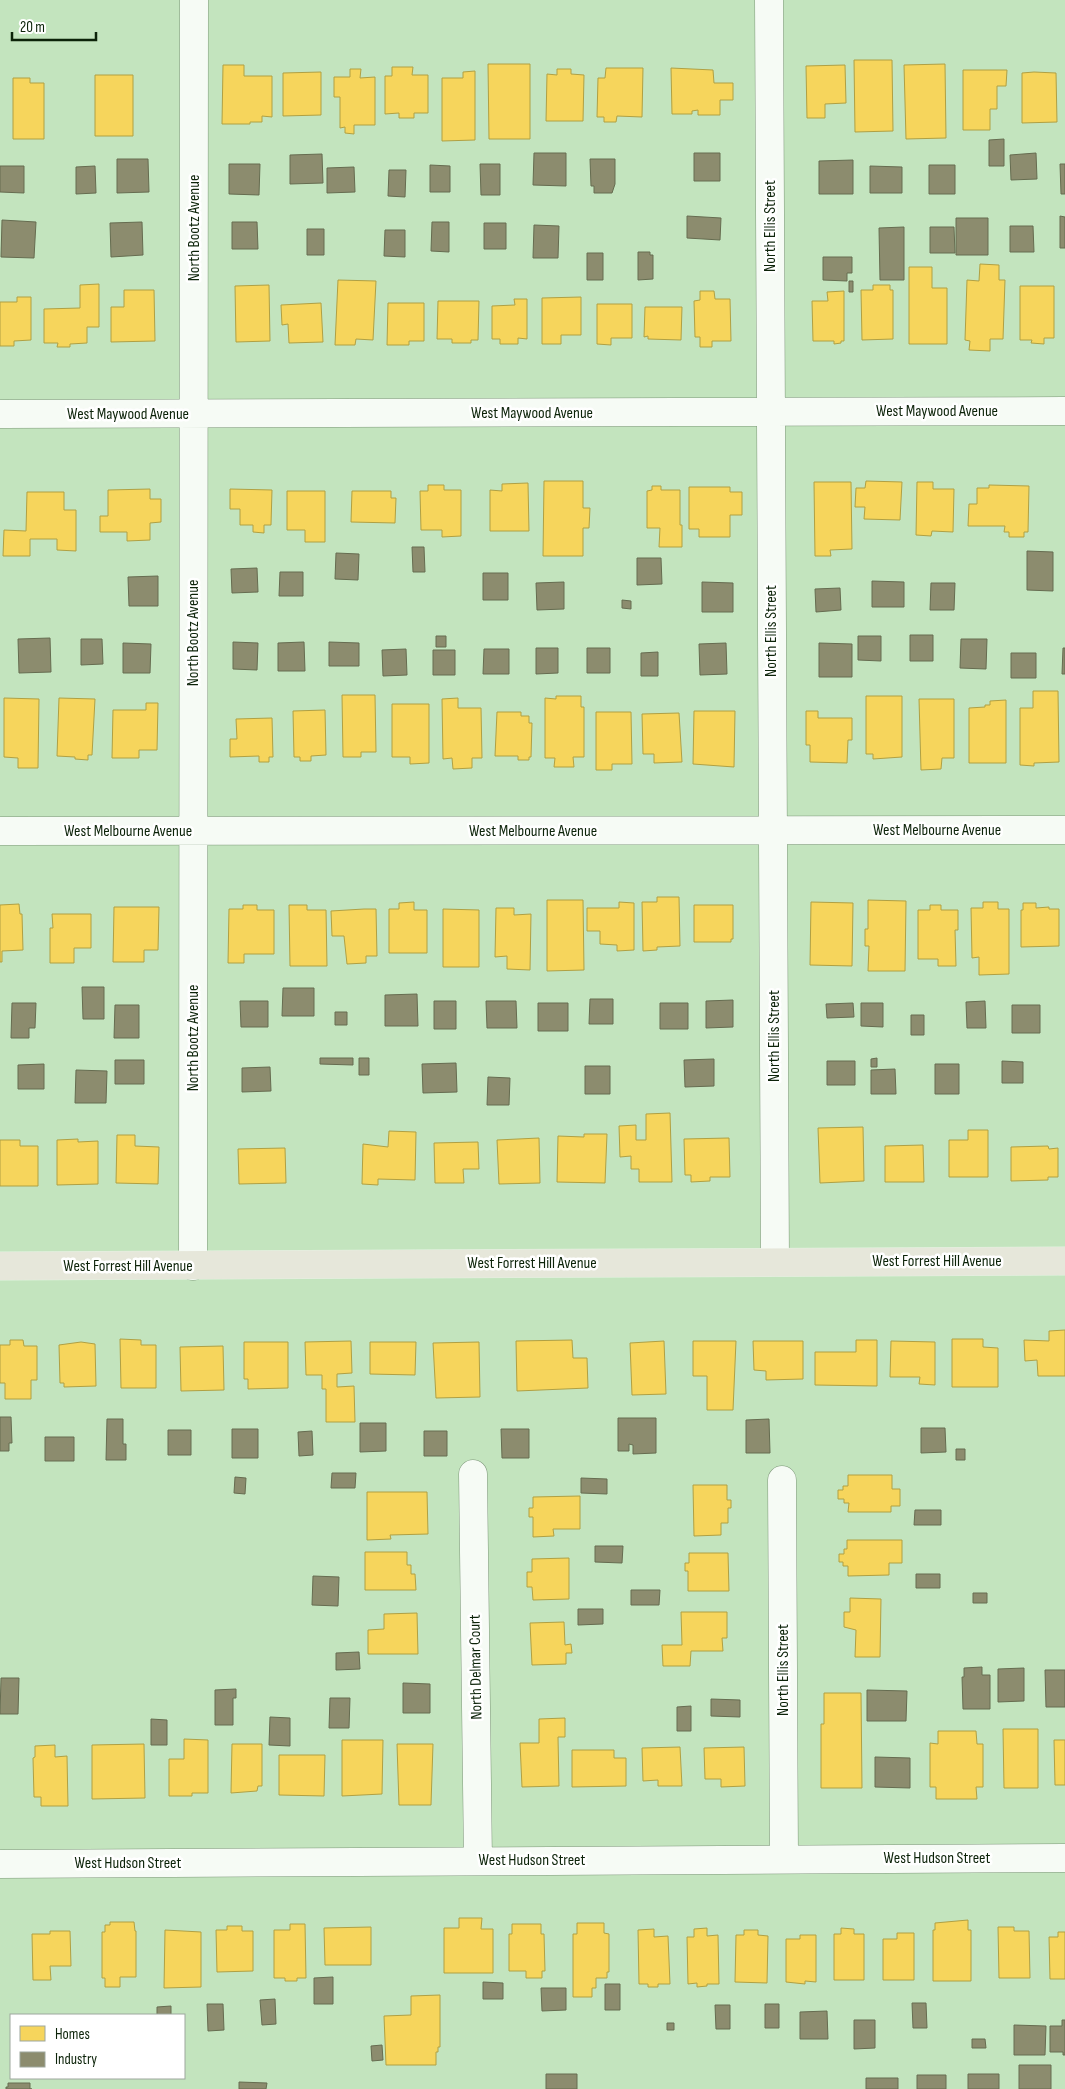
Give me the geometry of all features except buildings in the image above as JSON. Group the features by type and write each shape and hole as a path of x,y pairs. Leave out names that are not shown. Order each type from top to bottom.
{"main road":[{"name":"West Forrest Hill Avenue","path":"0,1266 1065,1261"}],"street":[{"name":"North Bootz Avenue","path":"193,1266 194,0"},
{"name":"North Ellis Street","path":"769,0 774,1262"},
{"name":"West Maywood Avenue","path":"0,414 1065,411"},
{"name":"West Melbourne Avenue","path":"0,831 1065,830"},
{"name":"North Delmar Court","path":"473,1474 478,1861"},
{"name":"North Ellis Street","path":"782,1480 784,1859"},
{"name":"West Hudson Street","path":"0,1864 1065,1858"}]}
